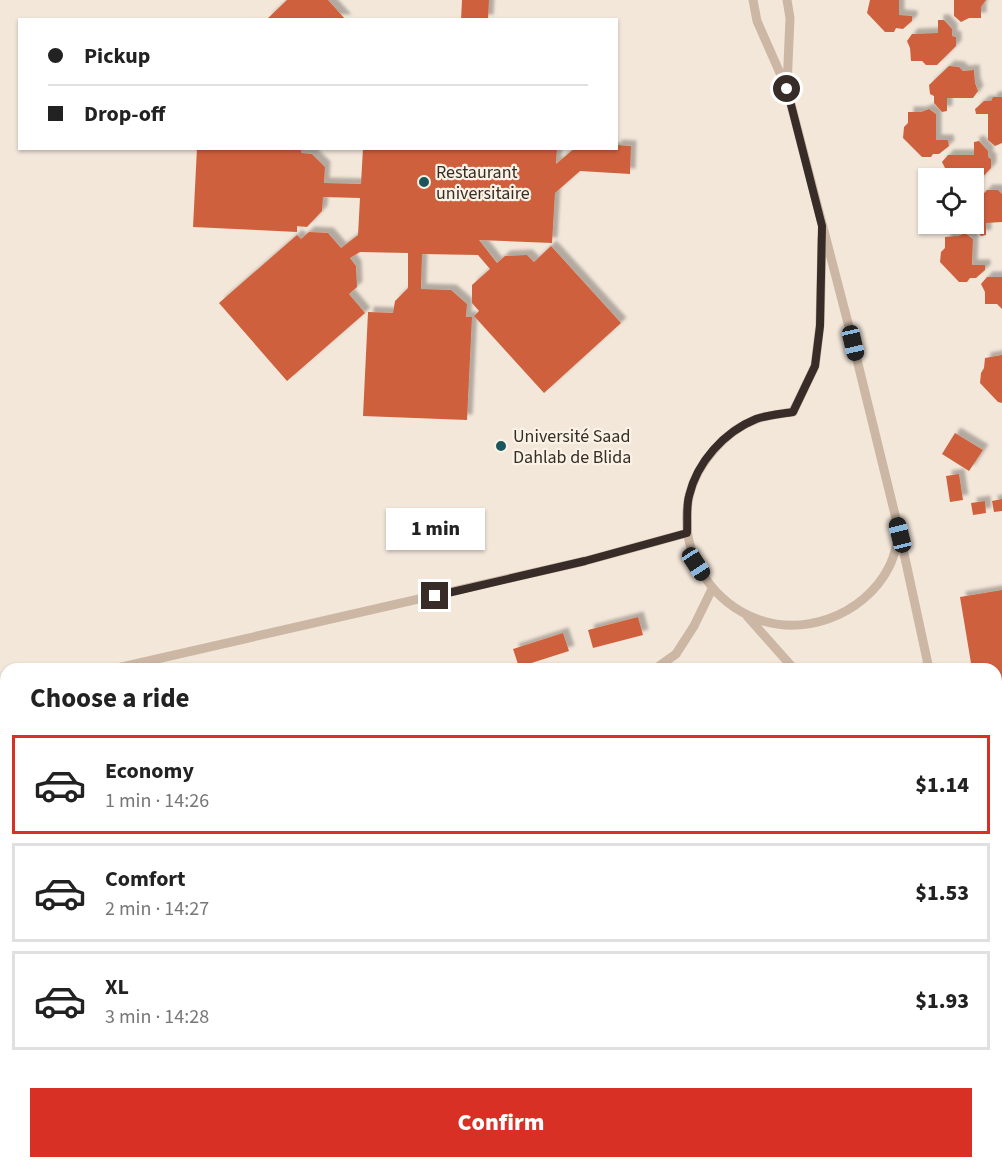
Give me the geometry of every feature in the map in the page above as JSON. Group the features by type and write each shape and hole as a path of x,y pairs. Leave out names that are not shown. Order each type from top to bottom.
{"lane":[{"path":"753,0 757,21 787,89 900,535 928,663"},
{"path":"787,0 790,18 787,89"},
{"path":"789,663 746,615 712,589 696,564 687,533 689,497 702,464 726,436 757,419 793,412 815,366 820,326 822,226"},
{"path":"139,663 585,561 687,533"},
{"path":"746,615 778,625 811,624 843,614 870,594 890,567 900,535"},
{"path":"663,663 676,654 694,626 712,589"}],"building":[{"path":"287,0 328,0 344,18 268,18"},
{"path":"462,0 489,0 488,18 461,18"},
{"path":"870,0 899,0 899,15 912,16 912,21 903,29 896,28 894,32 885,32 867,13"},
{"path":"954,0 986,0 981,7 981,18 969,18 961,22 954,16"},
{"path":"938,20 944,20 952,29 952,36 956,37 956,46 937,65 911,61 907,41 912,34 938,33"},
{"path":"949,66 959,67 963,71 974,70 978,91 973,98 947,98 947,111 942,112 934,103 934,96 930,94 929,85"},
{"path":"993,97 1002,97 1002,143 995,146 988,140 988,114 976,114 975,109 984,101 991,101"},
{"path":"929,109 936,114 936,140 948,140 949,146 939,154 922,157 903,138 904,127 908,123 908,112 921,112"},
{"path":"979,141 988,151 988,157 991,159 991,168 984,175 984,168 945,168 942,162 948,155 974,155 974,142"},
{"path":"618,145 631,146 630,174 580,171 555,193 552,243 479,240 497,263 505,256 527,255 534,262 551,246 621,323 544,393 474,316 479,311 472,303 472,285 490,269 478,255 422,254 421,289 451,290 467,304 466,317 472,317 467,420 363,416 368,312 393,313 395,301 408,288 408,253 360,252 350,258 356,266 357,287 349,294 365,313 287,381 219,303 297,235 301,239 309,232 328,233 341,248 358,235 360,198 323,197 322,211 307,227 297,226 297,232 193,227 197,150 301,150 301,153 312,154 325,167 324,183 361,184 363,150 557,150 556,164 573,150 618,150"},
{"path":"987,190 998,190 1002,194 1002,222 986,223 986,235 981,236 979,234 984,234 984,193"},
{"path":"966,234 973,239 972,265 985,265 985,270 967,282 959,282 940,262 941,252 945,248 945,237"},
{"path":"987,277 1002,277 1002,309 997,304 985,304 985,292 981,284"},
{"path":"1002,355 1002,403 998,402 980,383 985,358"},
{"path":"955,433 983,450 969,471 942,454"},
{"path":"959,474 963,500 950,502 946,476"},
{"path":"1002,499 1002,511 994,512 992,501"},
{"path":"985,501 986,513 973,515 971,503"},
{"path":"1002,590 1002,663 971,663 960,597"},
{"path":"638,617 643,635 593,648 588,630"},
{"path":"563,633 569,651 532,663 518,663 513,649"}],"place":[{"name":"Restaurant universitaire","path":"424,182"},
{"name":"Université Saad Dahlab de Blida","path":"501,446"}],"route":[{"path":"435,596 585,561 687,533 689,497 702,464 726,436 757,419 793,412 815,366 820,326 822,226 787,89"}]}
